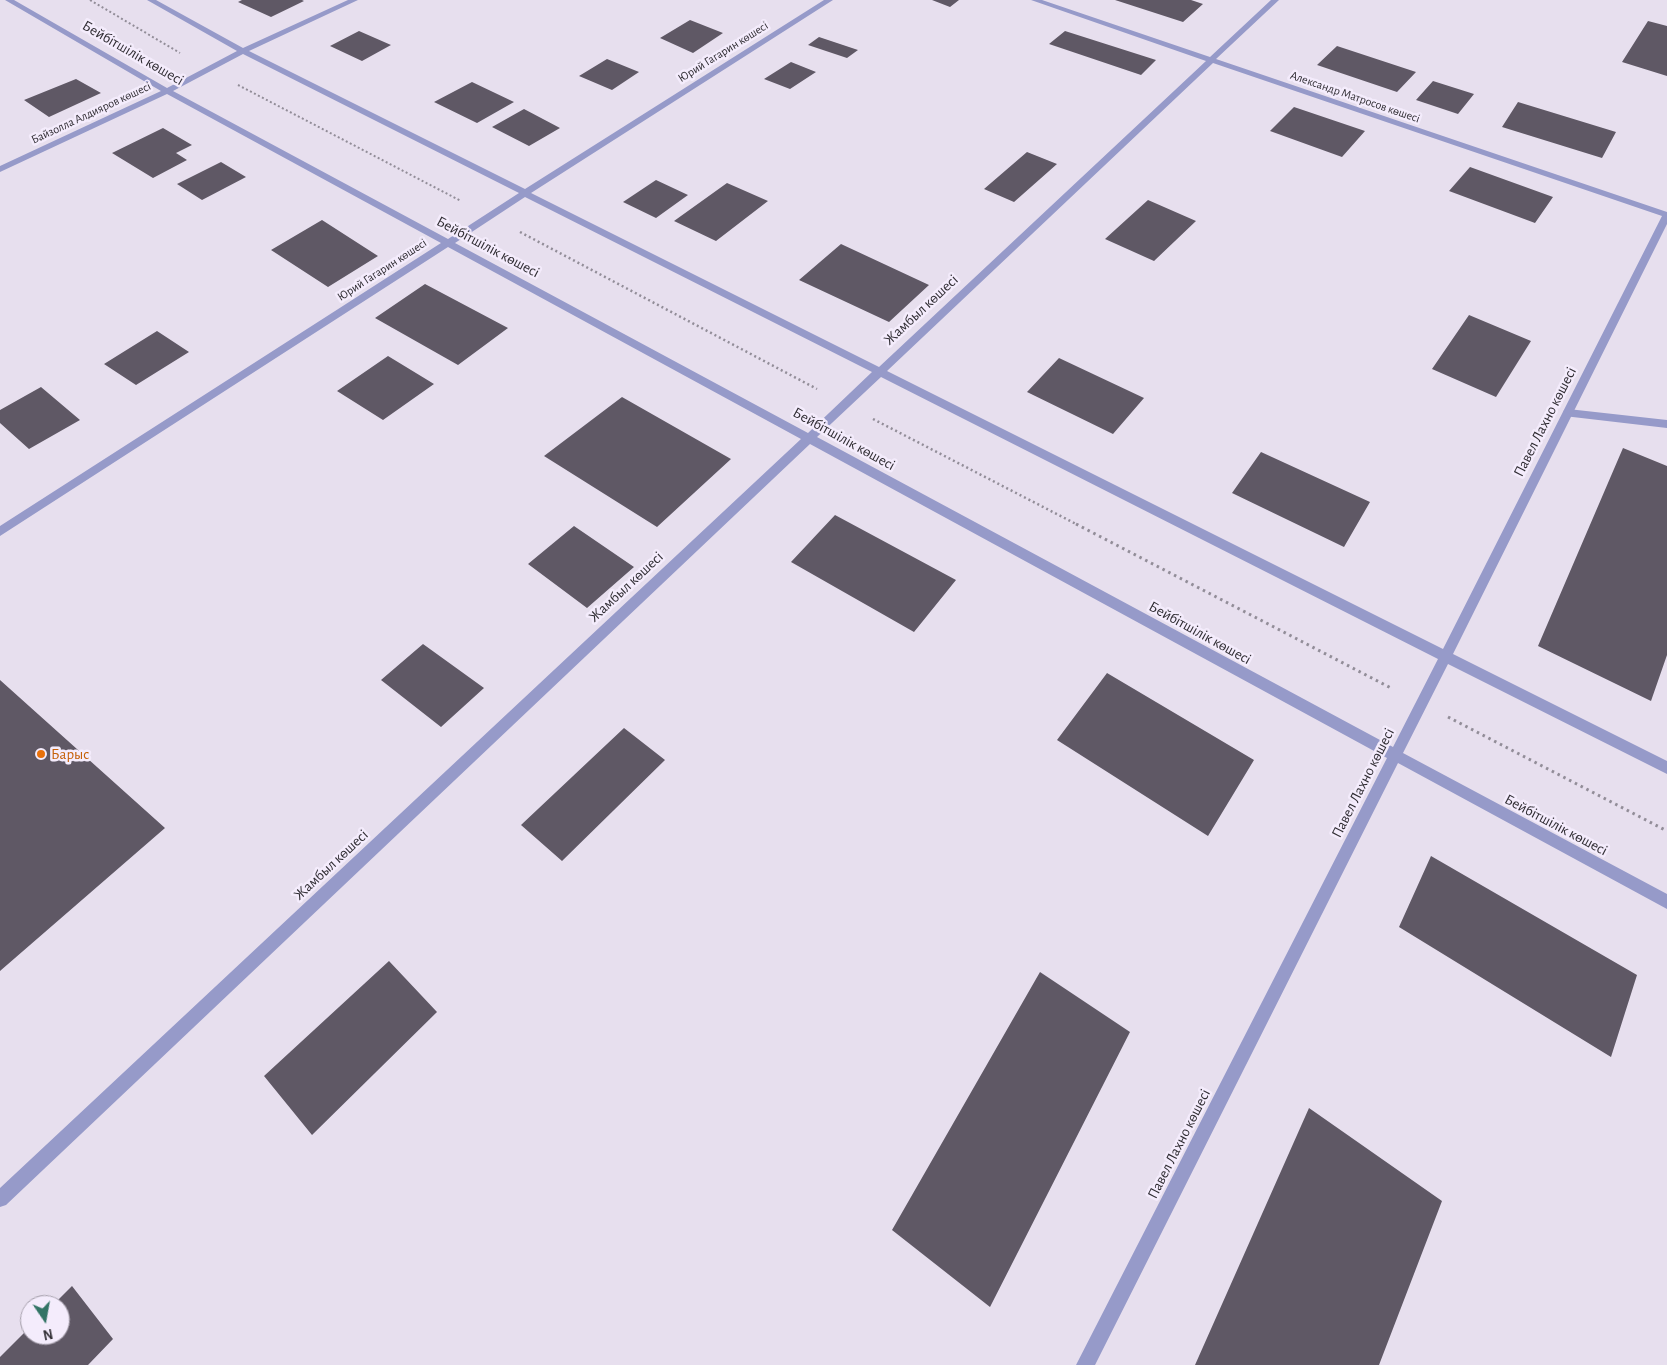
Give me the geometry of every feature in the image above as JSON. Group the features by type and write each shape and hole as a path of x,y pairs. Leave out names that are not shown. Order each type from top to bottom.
{"street":[{"name":"Бейбітшілік көшесі","path":"9,0 167,90 1667,902"},
{"path":"151,0 242,51 1667,768"},
{"name":"Байзолла Алдияров көшесі","path":"0,168 167,90 242,51 354,0"},
{"name":"Юрий Гагарин көшесі","path":"0,532 448,242 829,0"},
{"name":"Александр Матросов көшесі","path":"1035,0 1667,215"},
{"name":"Жамбыл көшесі","path":"0,1199 1275,0"},
{"name":"Павел Лахно көшесі","path":"1085,1365 1446,656 1667,215"},
{"path":"1568,413 1667,424"}],"path":[{"path":"90,0 207,70 490,216 844,404 1667,831"}],"building":[{"path":"242,0 304,1 271,17 238,2"},
{"path":"932,0 959,0 950,7"},
{"path":"1115,0 1191,0 1203,4 1183,22"},
{"path":"690,20 723,33 693,53 660,38"},
{"path":"1648,21 1667,26 1667,76 1622,62"},
{"path":"359,31 391,45 362,61 330,46"},
{"path":"1065,31 1156,60 1141,75 1049,44"},
{"path":"819,37 858,50 847,58 808,45"},
{"path":"1337,46 1416,72 1397,92 1317,65"},
{"path":"607,59 639,72 612,90 579,76"},
{"path":"791,62 816,72 790,89 764,79"},
{"path":"76,79 101,93 49,117 24,100"},
{"path":"1433,81 1474,94 1458,114 1416,100"},
{"path":"472,82 514,102 477,123 434,102"},
{"path":"1518,102 1616,132 1602,158 1502,127"},
{"path":"1294,107 1365,131 1342,157 1270,131"},
{"path":"524,109 560,128 529,146 492,127"},
{"path":"163,128 192,145 176,153 187,160 153,178 112,153"},
{"path":"1027,152 1057,164 1014,202 984,189"},
{"path":"221,162 246,177 202,200 177,184"},
{"path":"1470,167 1553,197 1535,223 1449,191"},
{"path":"656,180 688,195 656,218 623,202"},
{"path":"727,183 768,201 716,241 674,221"},
{"path":"1148,200 1196,221 1154,261 1105,239"},
{"path":"322,220 378,256 328,287 271,250"},
{"path":"841,244 929,285 889,322 799,280"},
{"path":"425,284 508,328 458,365 375,318"},
{"path":"1469,315 1531,341 1496,397 1432,369"},
{"path":"157,331 189,352 136,385 104,364"},
{"path":"388,356 434,384 383,420 337,391"},
{"path":"1059,358 1144,398 1113,434 1027,392"},
{"path":"41,387 80,420 29,449 0,423 0,410"},
{"path":"622,397 731,459 657,527 544,456"},
{"path":"1623,448 1667,466 1667,655 1651,701 1538,646"},
{"path":"1261,452 1370,502 1344,547 1232,493"},
{"path":"835,515 956,580 914,632 791,562"},
{"path":"574,526 634,567 587,608 528,564"},
{"path":"423,644 484,688 441,727 381,680"},
{"path":"1107,673 1254,760 1208,836 1057,740"},
{"name":"Барыс","path":"0,680 165,828 0,971"},
{"path":"624,728 665,760 562,861 521,825"},
{"path":"1431,856 1637,975 1611,1057 1399,927"},
{"path":"389,961 437,1012 312,1135 264,1076"},
{"path":"1040,972 1130,1032 990,1307 892,1230"},
{"path":"1309,1108 1442,1201 1379,1365 1195,1365"},
{"path":"72,1286 113,1339 88,1365 0,1365 0,1357 20,1337 20,1345 70,1345 70,1295 63,1295"}],"place":[{"name":"Барыс","path":"41,754"}]}
